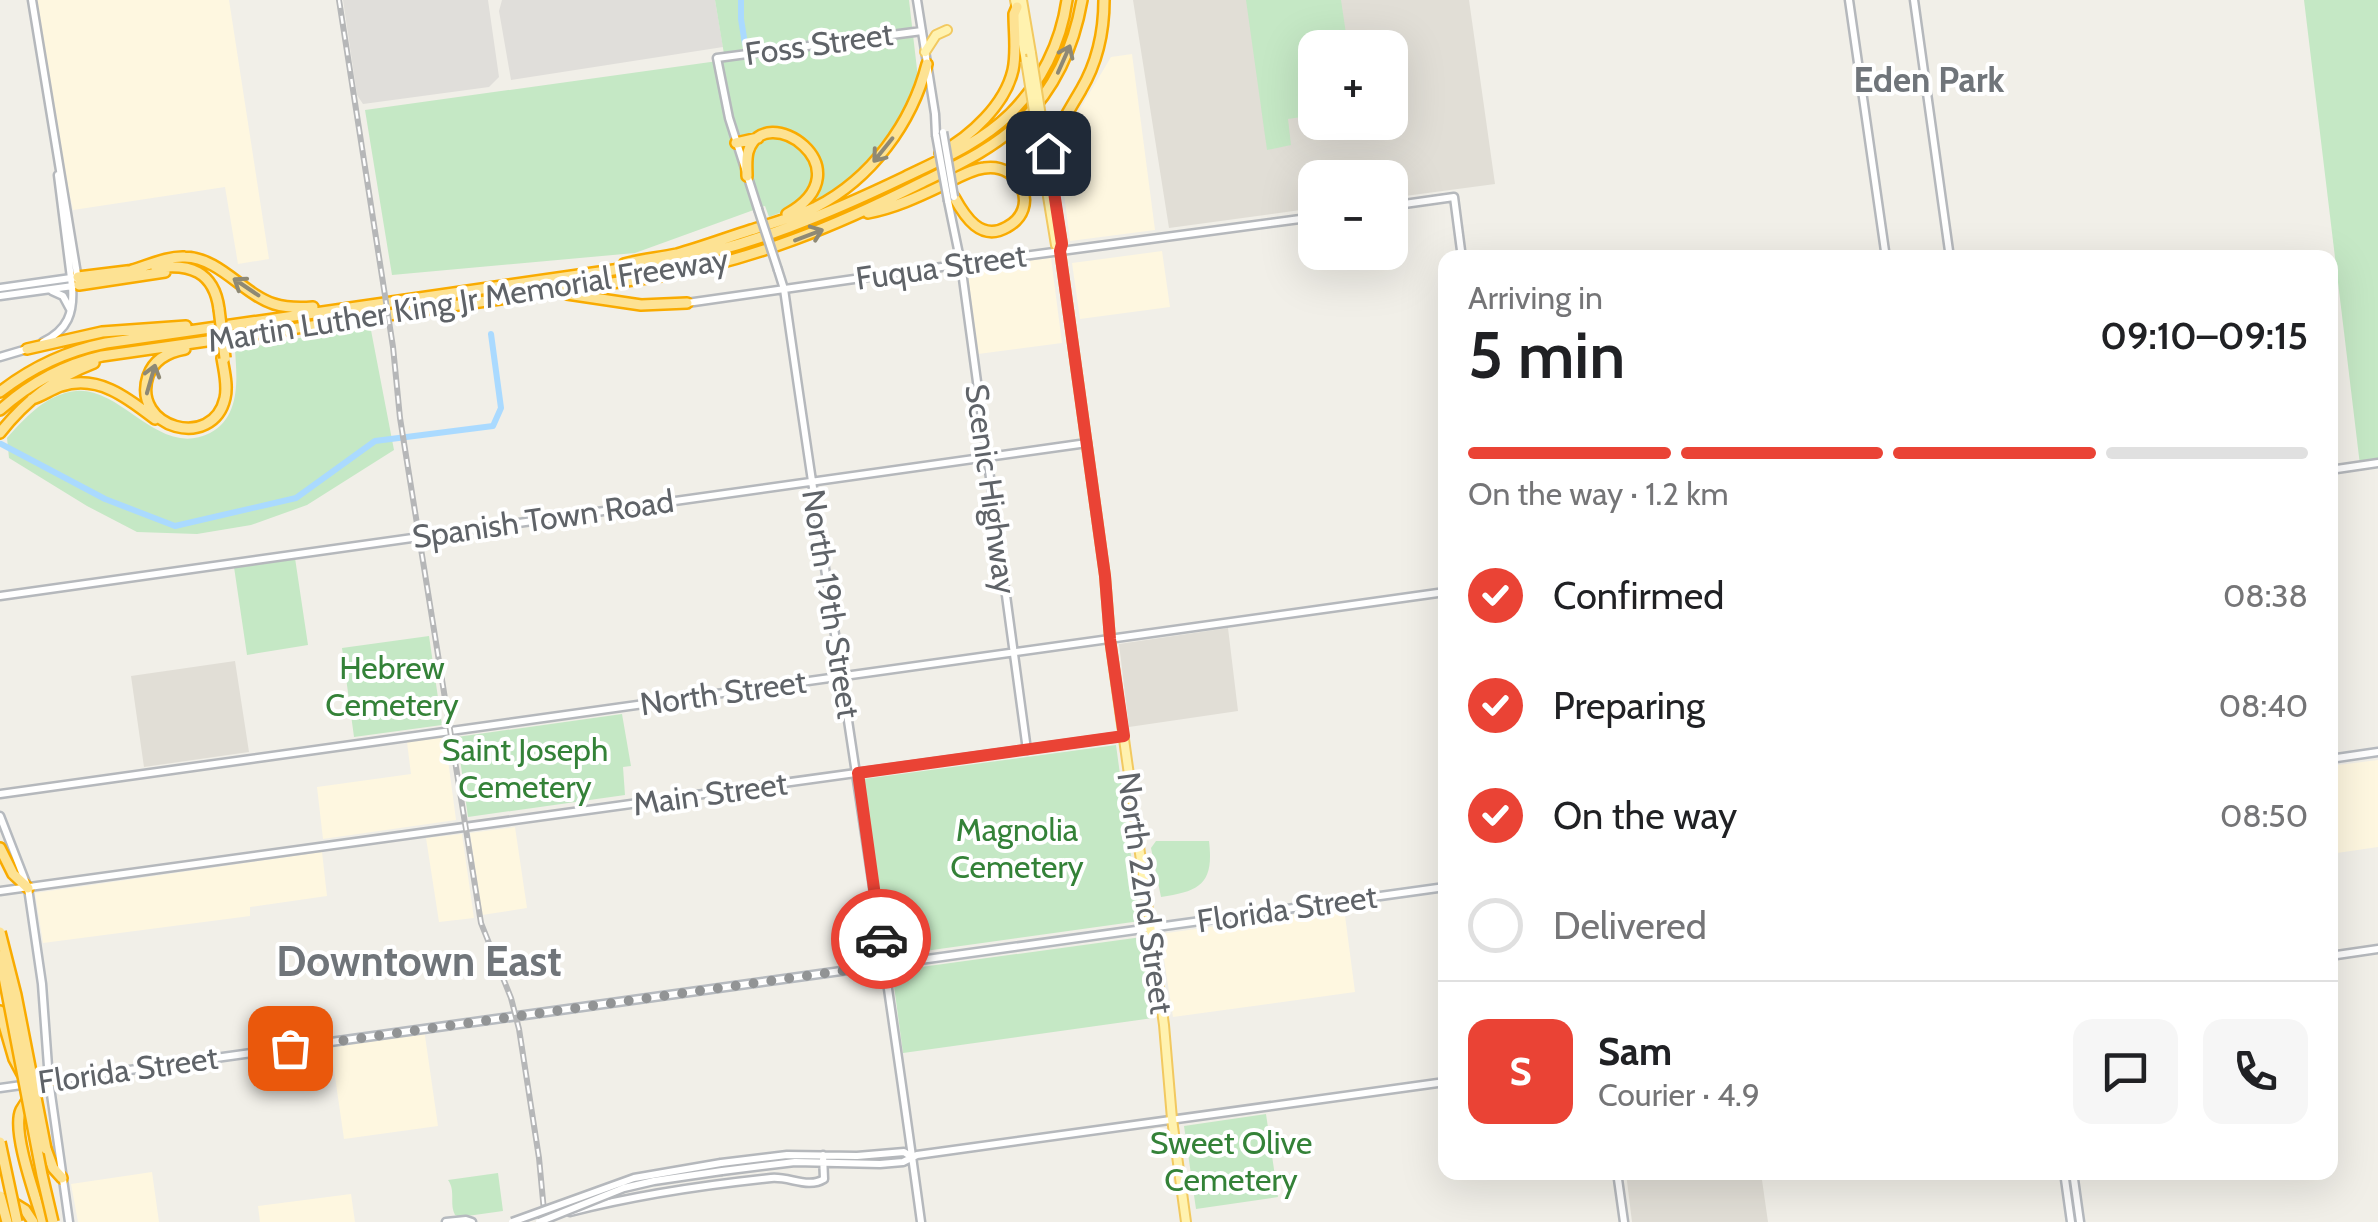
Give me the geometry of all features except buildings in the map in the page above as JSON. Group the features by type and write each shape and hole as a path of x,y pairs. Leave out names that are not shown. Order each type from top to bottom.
{"highway":[{"name":"Martin Luther King Jr Memorial Freeway","path":"0,392 40,366 83,348 669,262 750,242 819,218 972,144 1008,116 1047,64 1068,0"},
{"name":"Martin Luther King Jr Memorial Freeway","path":"0,410 26,388 90,358 643,279 715,265 787,244 851,217 995,144 1036,105 1056,77 1072,39 1082,0"},
{"path":"1052,177 1058,131 1083,88 1097,52 1104,0"},
{"path":"878,190 960,140 1001,99 1013,69 1014,14 1018,2"},
{"path":"610,269 687,251 752,230 817,206 841,192 890,143 912,110 927,64"},
{"path":"736,143 785,134 803,143 814,159 816,179 810,196 797,208 752,230"},
{"path":"748,176 750,148 764,136"},
{"path":"851,217 888,208 987,167 1013,174 1022,187 1024,199 1013,224 988,231 970,222 951,199"},
{"path":"75,282 175,257 192,257 274,304 341,308"},
{"path":"32,400 69,384 102,386 127,397 172,430 187,432 214,422 226,407 230,389 217,297 211,284 192,269 173,266 132,270"},
{"path":"75,282 183,271 208,286 217,309"},
{"path":"544,293 641,305 687,303"},
{"path":"28,349 102,332 239,323"},
{"path":"224,358 225,398 212,419 198,427 179,428 153,412 146,382 151,369 164,356 270,332"},
{"path":"0,433 34,396 115,353"},
{"path":"1,850 13,874 28,888"},
{"path":"0,871 1,850"},
{"path":"0,932 46,1149 62,1178"},
{"path":"0,956 53,1222"},
{"path":"0,1011 14,1059 24,1076"},
{"path":"43,1222 18,1126 27,1100 49,1080"},
{"path":"0,1142 3,1194 16,1222"},
{"path":"0,1164 7,1222"},
{"path":"3,1194 27,1212 32,1222"},
{"path":"0,1206 17,1204"}],"main road":[{"name":"North 22nd Street","path":"1018,2 1060,251"},
{"path":"925,52 936,35 947,30"},
{"name":"North 22nd Street","path":"1041,133 1062,244 1186,1222"}],"street":[{"path":"0,357 58,334 71,314 75,282 32,0"},
{"name":"Scenic Highway","path":"917,0 961,264 1027,750"},
{"path":"1850,0 1885,250"},
{"path":"1914,0 1949,250"},
{"name":"Foss Street","path":"717,58 922,31"},
{"name":"North 19th Street","path":"717,58 736,143 784,289 921,1222"},
{"path":"1408,203 1454,197 1461,250"},
{"name":"Fuqua Street","path":"687,303 1298,219"},
{"path":"0,288 75,282"},
{"path":"0,296 75,282"},
{"path":"46,290 64,296 71,314"},
{"name":"Spanish Town Road","path":"0,596 1087,443"},
{"path":"2338,469 2378,463"},
{"name":"North Street","path":"0,794 1438,593"},
{"name":"Main Street","path":"0,892 1124,736"},
{"path":"2338,758 2378,752"},
{"path":"0,816 28,888 69,1222"},
{"name":"Florida Street","path":"0,1088 1438,888"},
{"path":"2338,955 2378,950"},
{"path":"0,994 16,988"},
{"path":"539,1222 634,1185 787,1155 880,1164 903,1162 912,1156 1438,1083"},
{"path":"569,1212 622,1199 774,1178 817,1183 824,1179 823,1159"},
{"path":"512,1222 634,1178 722,1167"},
{"path":"1618,1180 1624,1222"},
{"path":"2065,1180 2071,1222"},
{"path":"2074,1180 2080,1222"},
{"path":"446,1222 472,1222"}],"shaded area":[{"path":"35,0 229,0 269,259 238,264 225,187 73,210"},
{"path":"343,0 488,0 499,77 489,87 363,104 357,95"},
{"path":"502,0 715,0 723,47 511,80 499,11"},
{"path":"1133,0 1469,0 1495,184 1408,196 1408,160 1298,160 1298,210 1169,228"},
{"path":"1132,54 1155,230 1070,241 1058,146 1111,57"},
{"path":"1162,251 1170,307 1080,319 1072,263"},
{"path":"1051,258 1062,343 978,354 967,268"},
{"path":"1228,628 1238,711 1129,727 1119,644"},
{"path":"235,661 249,752 144,767 131,676"},
{"path":"445,737 456,820 323,839 317,787 411,774 407,742"},
{"path":"2378,760 2378,847 2338,853 2338,765"},
{"path":"515,827 527,908 482,915 470,833"},
{"path":"462,834 474,918 439,922 426,838"},
{"path":"322,852 327,896 250,907 250,916 43,943 35,893"},
{"path":"1344,908 1355,992 1173,1017 1160,934"},
{"path":"424,1029 438,1126 344,1139 330,1042"},
{"path":"152,1172 159,1222 78,1222 71,1184"},
{"path":"1627,1180 1762,1180 1768,1222 1632,1222"},
{"path":"351,1194 355,1222 260,1222 258,1206"}],"green space":[{"path":"715,0 909,0 918,78 911,100 881,145 837,191 769,217 765,206 635,253 392,275 365,110 725,60"},
{"path":"1246,0 1341,0 1345,30 1298,30 1298,118 1288,119 1291,145 1267,150"},
{"path":"2304,0 2378,0 2378,462 2360,465 2338,282 2338,250 2334,250"},
{"path":"370,325 394,450 307,505 251,525 197,534 137,532 9,458 7,438 22,422 46,402 76,391 110,400 174,437 210,433 220,426 232,407 235,350"},
{"path":"295,558 308,645 247,655 234,567"},
{"name":"Hebrew Cemetery","path":"429,636 442,725 354,737 342,648"},
{"name":"Saint Joseph Cemetery","path":"622,714 631,766 623,767 625,795 468,817 457,737"},
{"name":"Magnolia Cemetery","path":"1116,745 1140,921 889,956 864,779"},
{"path":"1156,841 1209,841 1207,876 1195,888 1161,897 1151,848"},
{"path":"1142,937 1153,1018 903,1053 892,971"},
{"name":"Sweet Olive Cemetery","path":"1266,1114 1278,1197 1196,1209 1184,1126"},
{"path":"498,1173 503,1211 455,1215 448,1180"}],"waterway":[{"path":"741,0 745,44"},
{"path":"1,444 105,499 175,526 296,498 375,441 493,426 501,408 491,334"}],"railway":[{"path":"339,0 393,347 400,418 481,923 519,1029 545,1222"}],"way so far":[{"path":"290,1048 884,965 881,939"}],"district":[{"name":"Eden Park","path":"1929,80"},
{"name":"Downtown East","path":"419,961"}],"route":[{"path":"881,939 858,773 1124,736 1048,153"}]}
